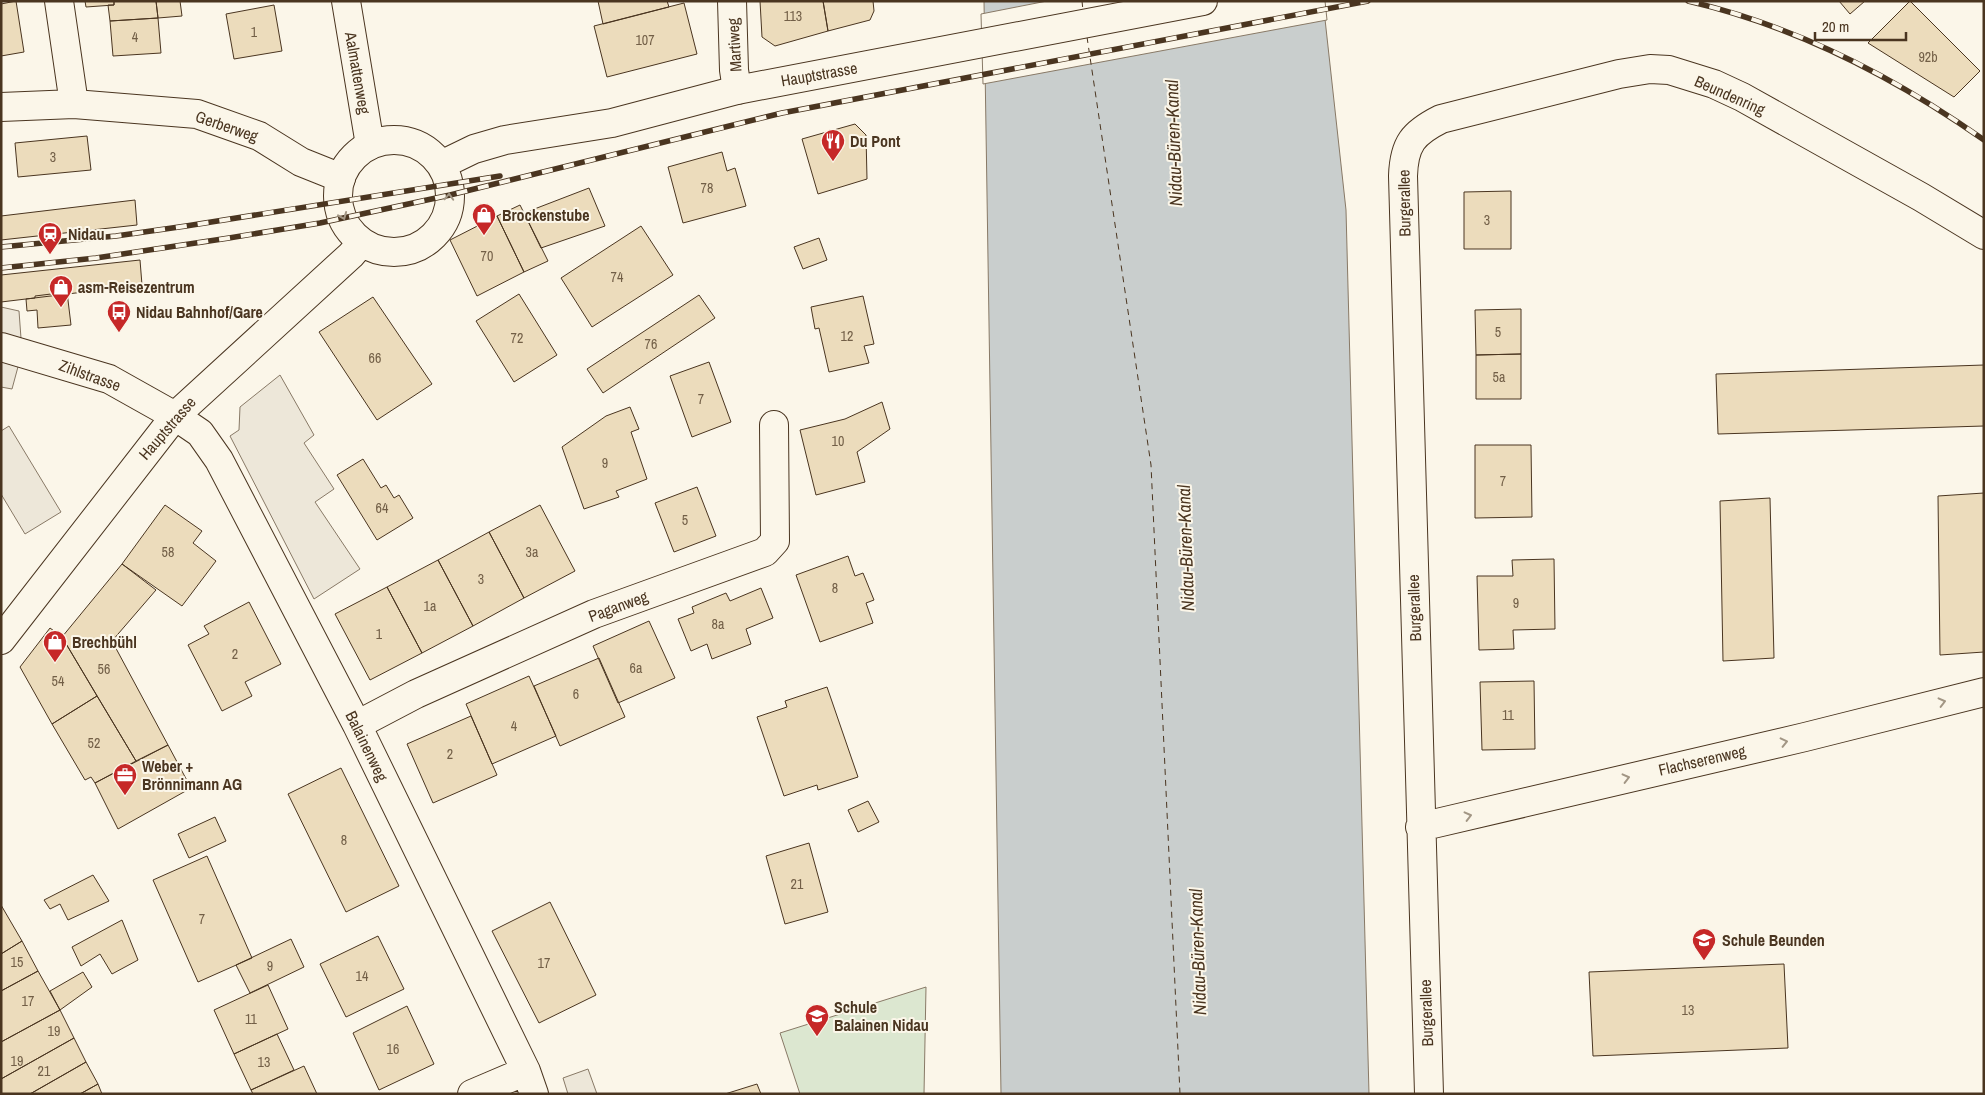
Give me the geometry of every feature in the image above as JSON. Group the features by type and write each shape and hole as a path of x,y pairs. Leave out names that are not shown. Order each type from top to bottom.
{"street":[{"path":"59,1 74,104"},
{"name":"Aalmattenweg","path":"346,1 370,145"},
{"name":"Martiweg","path":"732,1 734,70 737,90"},
{"name":"Hauptstrasse","path":"441,165 474,149 505,140 612,123 737,90 1203,1"},
{"name":"Beundenring","path":"1423,128 1441,119 1619,74 1650,69 1668,70 1714,84 1742,96 1921,197 1984,235"},
{"name":"Gerberweg","path":"1,107 74,104 197,114 259,136 302,162 341,178"},
{"name":"Burgerallee","path":"1423,128 1408,145 1403,176 1429,1094"},
{"path":"402,140 417,145 430,153 441,165 449,185 449,203 442,225 431,239 415,248 397,252 379,250 362,242 351,232 342,218 338,203 338,190 341,178 348,164 358,153 370,145 402,140"},
{"name":"Hauptstrasse","path":"1,640 175,416 216,376 351,255 362,242"},
{"name":"Zihlstrasse","path":"1,347 109,379 175,416"},
{"name":"Balainenweg","path":"175,416 200,433 219,460 357,725 530,1083"},
{"name":"Paganweg","path":"357,725 416,694 594,614 765,552 775,541 774,425"},
{"name":"Flachserenweg","path":"1420,828 1805,737 1984,692"},
{"path":"472,1094 530,1083"}],"green space":[{"path":"926,987 924,1094 800,1094 780,1033"}],"shaded area":[{"path":"1,307 19,311 22,352 12,389 1,387"},
{"path":"280,375 314,435 304,443 334,489 315,502 360,569 314,599 230,436 239,430 240,407"},
{"path":"9,426 61,512 25,534 1,494 1,431"},
{"path":"588,1069 597,1094 568,1094 563,1078"}],"water":[{"name":"Nidau-Büren-Kanal","path":"984,1 1323,1 1346,210 1369,1094 1001,1094"}],"pier":[{"path":"1047,1 1325,1 1327,20 983,84 981,14"}],"building":[{"path":"16,1 24,52 1,56 1,4"},
{"path":"85,1 114,1 114,5 86,7"},
{"path":"114,1 156,1 158,18 110,21 108,5 114,5"},
{"path":"156,1 180,1 182,16 158,18"},
{"path":"598,1 667,1 669,7 603,24"},
{"path":"760,1 823,1 828,31 775,46 762,37"},
{"path":"823,1 873,1 874,11 870,20 828,31"},
{"path":"1839,1 1865,1 1850,14"},
{"path":"1910,1 1980,71 1954,97 1868,43"},
{"path":"684,3 697,54 607,77 594,26"},
{"path":"274,5 282,51 234,59 226,14"},
{"path":"158,18 161,53 113,56 110,21"},
{"path":"855,124 866,135 867,179 818,194 802,139"},
{"path":"87,136 91,170 18,177 15,143"},
{"path":"722,152 727,171 735,168 746,206 683,223 668,167"},
{"path":"589,188 605,226 541,248 524,213"},
{"path":"1511,191 1511,249 1464,249 1464,192"},
{"path":"135,200 137,225 1,240 1,216"},
{"path":"520,205 548,261 524,272 497,216"},
{"path":"497,216 524,272 477,296 450,240"},
{"path":"641,226 673,275 592,327 561,278"},
{"path":"819,238 827,260 803,269 794,247"},
{"path":"140,260 142,285 1,302 1,275"},
{"path":"67,292 71,325 38,328 37,310 27,311 26,299"},
{"path":"519,294 557,355 514,382 476,321"},
{"path":"699,295 715,318 603,393 587,369"},
{"path":"863,296 874,344 864,346 869,363 829,372 819,328 815,329 811,307"},
{"path":"373,297 432,384 377,420 319,332"},
{"path":"1521,309 1521,354 1476,355 1475,310"},
{"path":"1521,354 1521,399 1476,399 1476,355"},
{"path":"709,362 731,422 692,437 670,376"},
{"path":"1984,365 1984,426 1718,434 1716,374"},
{"path":"882,402 890,429 857,452 865,482 816,495 800,430 845,419"},
{"path":"630,407 639,429 631,432 647,479 616,491 619,497 584,509 562,447 606,416"},
{"path":"1475,445 1531,445 1532,517 1475,518"},
{"path":"363,459 381,488 386,485 394,498 399,495 413,518 377,540 337,475"},
{"path":"697,487 716,536 674,552 655,503"},
{"path":"1984,493 1984,652 1940,655 1938,496"},
{"path":"1770,498 1774,658 1723,661 1720,501"},
{"path":"165,505 202,531 193,543 216,561 182,606 122,564"},
{"path":"540,505 575,571 524,598 489,532"},
{"path":"489,532 524,598 473,626 438,560"},
{"path":"848,556 855,576 863,573 874,600 866,603 873,623 820,642 796,575"},
{"path":"1554,559 1555,629 1513,630 1514,649 1479,650 1477,576 1513,576 1512,560"},
{"path":"438,560 473,626 422,653 387,587"},
{"path":"122,564 156,590 112,641 168,745 136,761 62,637"},
{"path":"387,587 422,653 370,680 335,614"},
{"path":"761,588 773,618 746,629 751,644 712,659 707,644 691,651 678,619 694,613 692,607 726,593 730,601"},
{"path":"249,602 281,664 245,682 252,696 222,711 188,645 209,634 204,626"},
{"path":"649,621 675,678 618,703 593,646"},
{"path":"50,628 62,637 97,696 52,724 20,667"},
{"path":"599,658 625,717 560,746 534,686"},
{"path":"529,676 556,736 492,764 466,704"},
{"path":"1534,681 1535,749 1482,750 1480,682"},
{"path":"827,687 858,777 818,790 817,785 784,796 757,717 787,707 785,701"},
{"path":"97,696 136,761 95,783 91,777 85,780 52,724"},
{"path":"471,716 497,775 433,803 407,744"},
{"path":"168,745 191,788 118,829 95,783"},
{"path":"341,768 399,886 346,912 288,794"},
{"path":"868,801 879,822 858,832 848,810"},
{"path":"215,817 226,841 189,858 178,834"},
{"path":"809,843 828,912 785,924 766,856"},
{"path":"207,856 252,958 198,982 153,880"},
{"path":"93,875 109,901 68,920 60,904 50,909 44,900"},
{"path":"550,902 596,995 539,1023 492,931"},
{"path":"1,905 22,941 1,954"},
{"path":"122,920 138,960 112,974 100,954 81,966 72,947"},
{"path":"378,936 404,989 346,1017 320,964"},
{"path":"291,939 304,967 250,993 236,965"},
{"path":"22,941 38,971 1,991 1,954"},
{"path":"1784,964 1788,1048 1593,1056 1589,972"},
{"path":"38,971 60,1010 1,1042 1,991"},
{"path":"83,972 92,987 60,1010 50,991"},
{"path":"268,985 288,1029 234,1054 214,1010"},
{"path":"407,1006 434,1064 379,1090 353,1033"},
{"path":"60,1010 74,1038 1,1079 1,1042"},
{"path":"277,1034 294,1070 251,1090 234,1054"},
{"path":"74,1038 86,1062 30,1094 1,1094 1,1079"},
{"path":"86,1062 98,1084 80,1094 30,1094"},
{"path":"304,1066 317,1094 253,1094 251,1090"},
{"path":"98,1084 102,1094 80,1094"},
{"path":"757,1084 761,1094 725,1094"}],"ferry route":[{"path":"1082,1 1083,11"},
{"path":"1087,37 1151,465 1180,1094"}],"railway":[{"path":"1,268 96,258 320,223 450,195 782,113 1368,1"},
{"path":"1688,1 1767,24 1842,56 1879,74 1915,95 1984,140"},
{"path":"1,247 116,236 500,176"}],"place":[{"name":"Du Pont","path":"833,162"},
{"name":"Brockenstube","path":"484,236"},
{"name":"Nidau","path":"50,255"},
{"name":"asm-Reisezentrum","path":"61,308"},
{"name":"Nidau Bahnhof/Gare","path":"119,333"},
{"name":"Brechbühl","path":"55,663"},
{"name":"Weber + Brönnimann AG","path":"125,796"},
{"name":"Schule Beunden","path":"1704,961"},
{"name":"Schule Balainen Nidau","path":"817,1037"}]}
